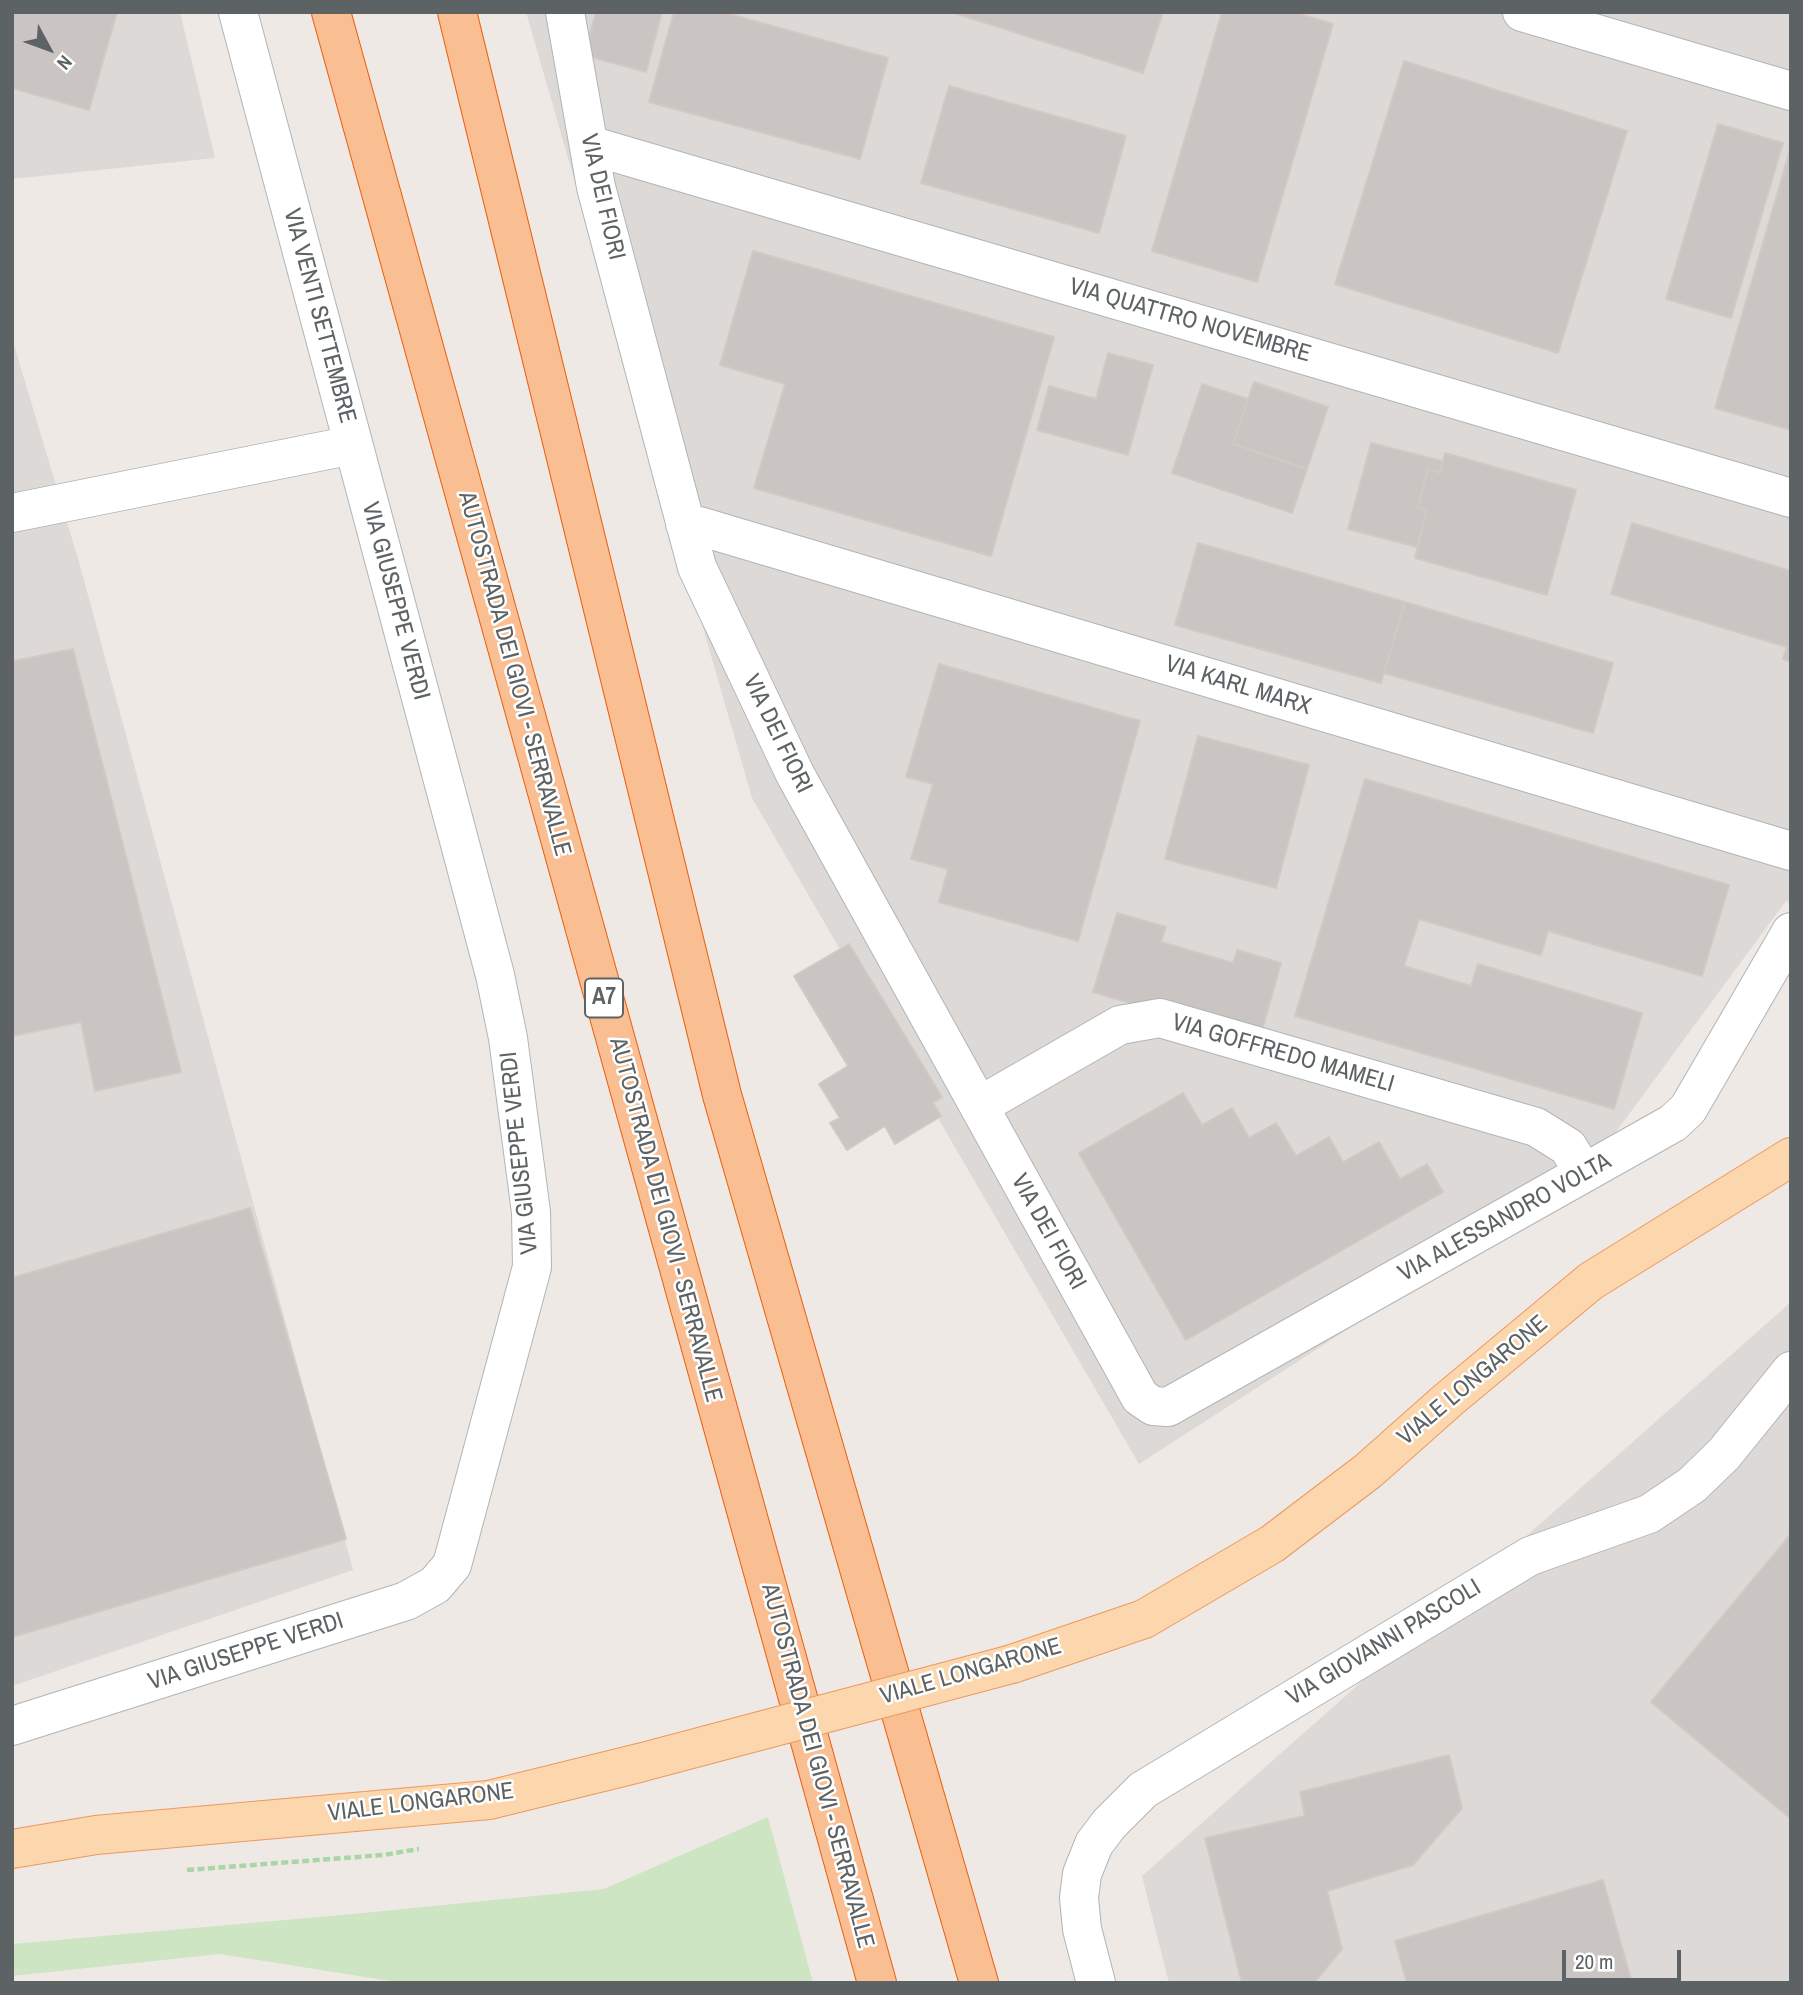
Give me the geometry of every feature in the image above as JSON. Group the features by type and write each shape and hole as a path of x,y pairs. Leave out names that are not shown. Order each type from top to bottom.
{"highway":[{"name":"AUTOSTRADA DEI GIOVI - SERRAVALLE","path":"331,12 877,1983"},
{"path":"457,12 722,1095 979,1983"}],"main road":[{"name":"VIALE LONGARONE","path":"12,1849 96,1835 489,1800 1012,1664 1144,1619 1272,1544 1368,1471 1448,1400 1591,1281 1791,1157"}],"street":[{"name":"VIA VENTI SETTEMBRE","path":"12,513 354,445 238,12"},
{"name":"VIA DEI FIORI","path":"565,12 596,187 697,567 795,774 1140,1397"},
{"path":"1522,12 1791,92"},
{"name":"VIA QUATTRO NOVEMBRE","path":"589,145 1791,498"},
{"name":"VIA GIUSEPPE VERDI","path":"12,1726 406,1601 435,1584 452,1564 533,1267 531,1212 508,1038 495,975 354,445"},
{"name":"VIA KARL MARX","path":"685,524 1791,851"},
{"name":"VIA ALESSANDRO VOLTA","path":"1140,1397 1153,1406 1168,1407 1673,1123 1688,1109 1791,932"},
{"name":"VIA GOFFREDO MAMELI","path":"979,1106 1120,1025 1160,1018 1536,1127 1568,1147 1584,1173"},
{"name":"VIA GIOVANNI PASCOLI","path":"1096,1983 1082,1929 1079,1899 1082,1874 1094,1844 1109,1824 1143,1790 1530,1556 1649,1514 1692,1485 1724,1454 1791,1371"}],"shaded area":[{"path":"12,12 180,12 215,158 12,179"},
{"path":"526,12 1791,12 1791,902 1786,901 1582,1178 1139,1464 752,798"},
{"path":"12,338 79,562 353,1570 12,1686"},
{"path":"1791,1302 1791,1983 1169,1983 1142,1876"}],"green space":[{"path":"768,1817 813,1983 403,1983 220,1954 12,1976 12,1944 604,1889"}],"building":[{"path":"12,12 117,12 89,110 12,88"},
{"path":"596,12 662,12 646,72 584,55"},
{"path":"674,12 722,12 888,58 860,159 649,102"},
{"path":"951,12 1163,12 1143,73"},
{"path":"1222,12 1293,12 1333,24 1257,282 1152,251"},
{"path":"1404,61 1627,131 1558,353 1335,284"},
{"path":"949,86 1126,136 1099,233 921,183"},
{"path":"1718,124 1783,143 1731,318 1666,299"},
{"path":"1791,150 1791,430 1715,408"},
{"path":"753,251 1054,337 991,556 754,488 785,384 720,365"},
{"path":"1108,353 1153,365 1128,455 1037,430 1049,386 1096,399"},
{"path":"1254,382 1328,407 1307,469 1233,444"},
{"path":"1202,384 1248,399 1233,444 1307,469 1292,513 1172,473"},
{"path":"1371,443 1442,461 1440,473 1428,469 1418,507 1427,510 1417,547 1348,529"},
{"path":"1445,453 1576,490 1547,595 1415,558 1427,510 1418,507 1428,469 1440,473"},
{"path":"1632,523 1791,571 1791,662 1783,659 1787,647 1611,594"},
{"path":"1198,543 1405,602 1381,683 1175,625"},
{"path":"1405,602 1613,663 1593,733 1384,673"},
{"path":"73,649 181,1072 95,1091 81,1022 12,1036 12,654 14,661"},
{"path":"939,664 1140,721 1078,941 939,902 948,869 911,859 933,784 906,777"},
{"path":"1198,736 1309,765 1276,888 1165,859"},
{"path":"1365,779 1729,885 1702,976 1548,931 1541,955 1419,919 1404,966 1471,986 1478,964 1642,1013 1614,1109 1295,1016"},
{"path":"1117,913 1166,927 1161,942 1233,963 1237,950 1281,963 1259,1041 1093,992"},
{"path":"849,944 942,1097 933,1103 941,1116 895,1144 885,1126 847,1150 830,1123 840,1118 819,1084 848,1066 794,976"},
{"path":"1183,1093 1202,1125 1232,1108 1249,1138 1276,1123 1296,1156 1329,1137 1343,1162 1379,1142 1400,1179 1427,1164 1443,1192 1186,1340 1079,1153"},
{"path":"250,1208 346,1539 12,1637 12,1278"},
{"path":"1791,1534 1791,1819 1651,1702"},
{"path":"1449,1755 1462,1808 1413,1865 1327,1891 1342,1949 1314,1983 1242,1983 1205,1838 1305,1816 1300,1792"},
{"path":"1603,1880 1632,1983 1407,1983 1395,1941"}]}
